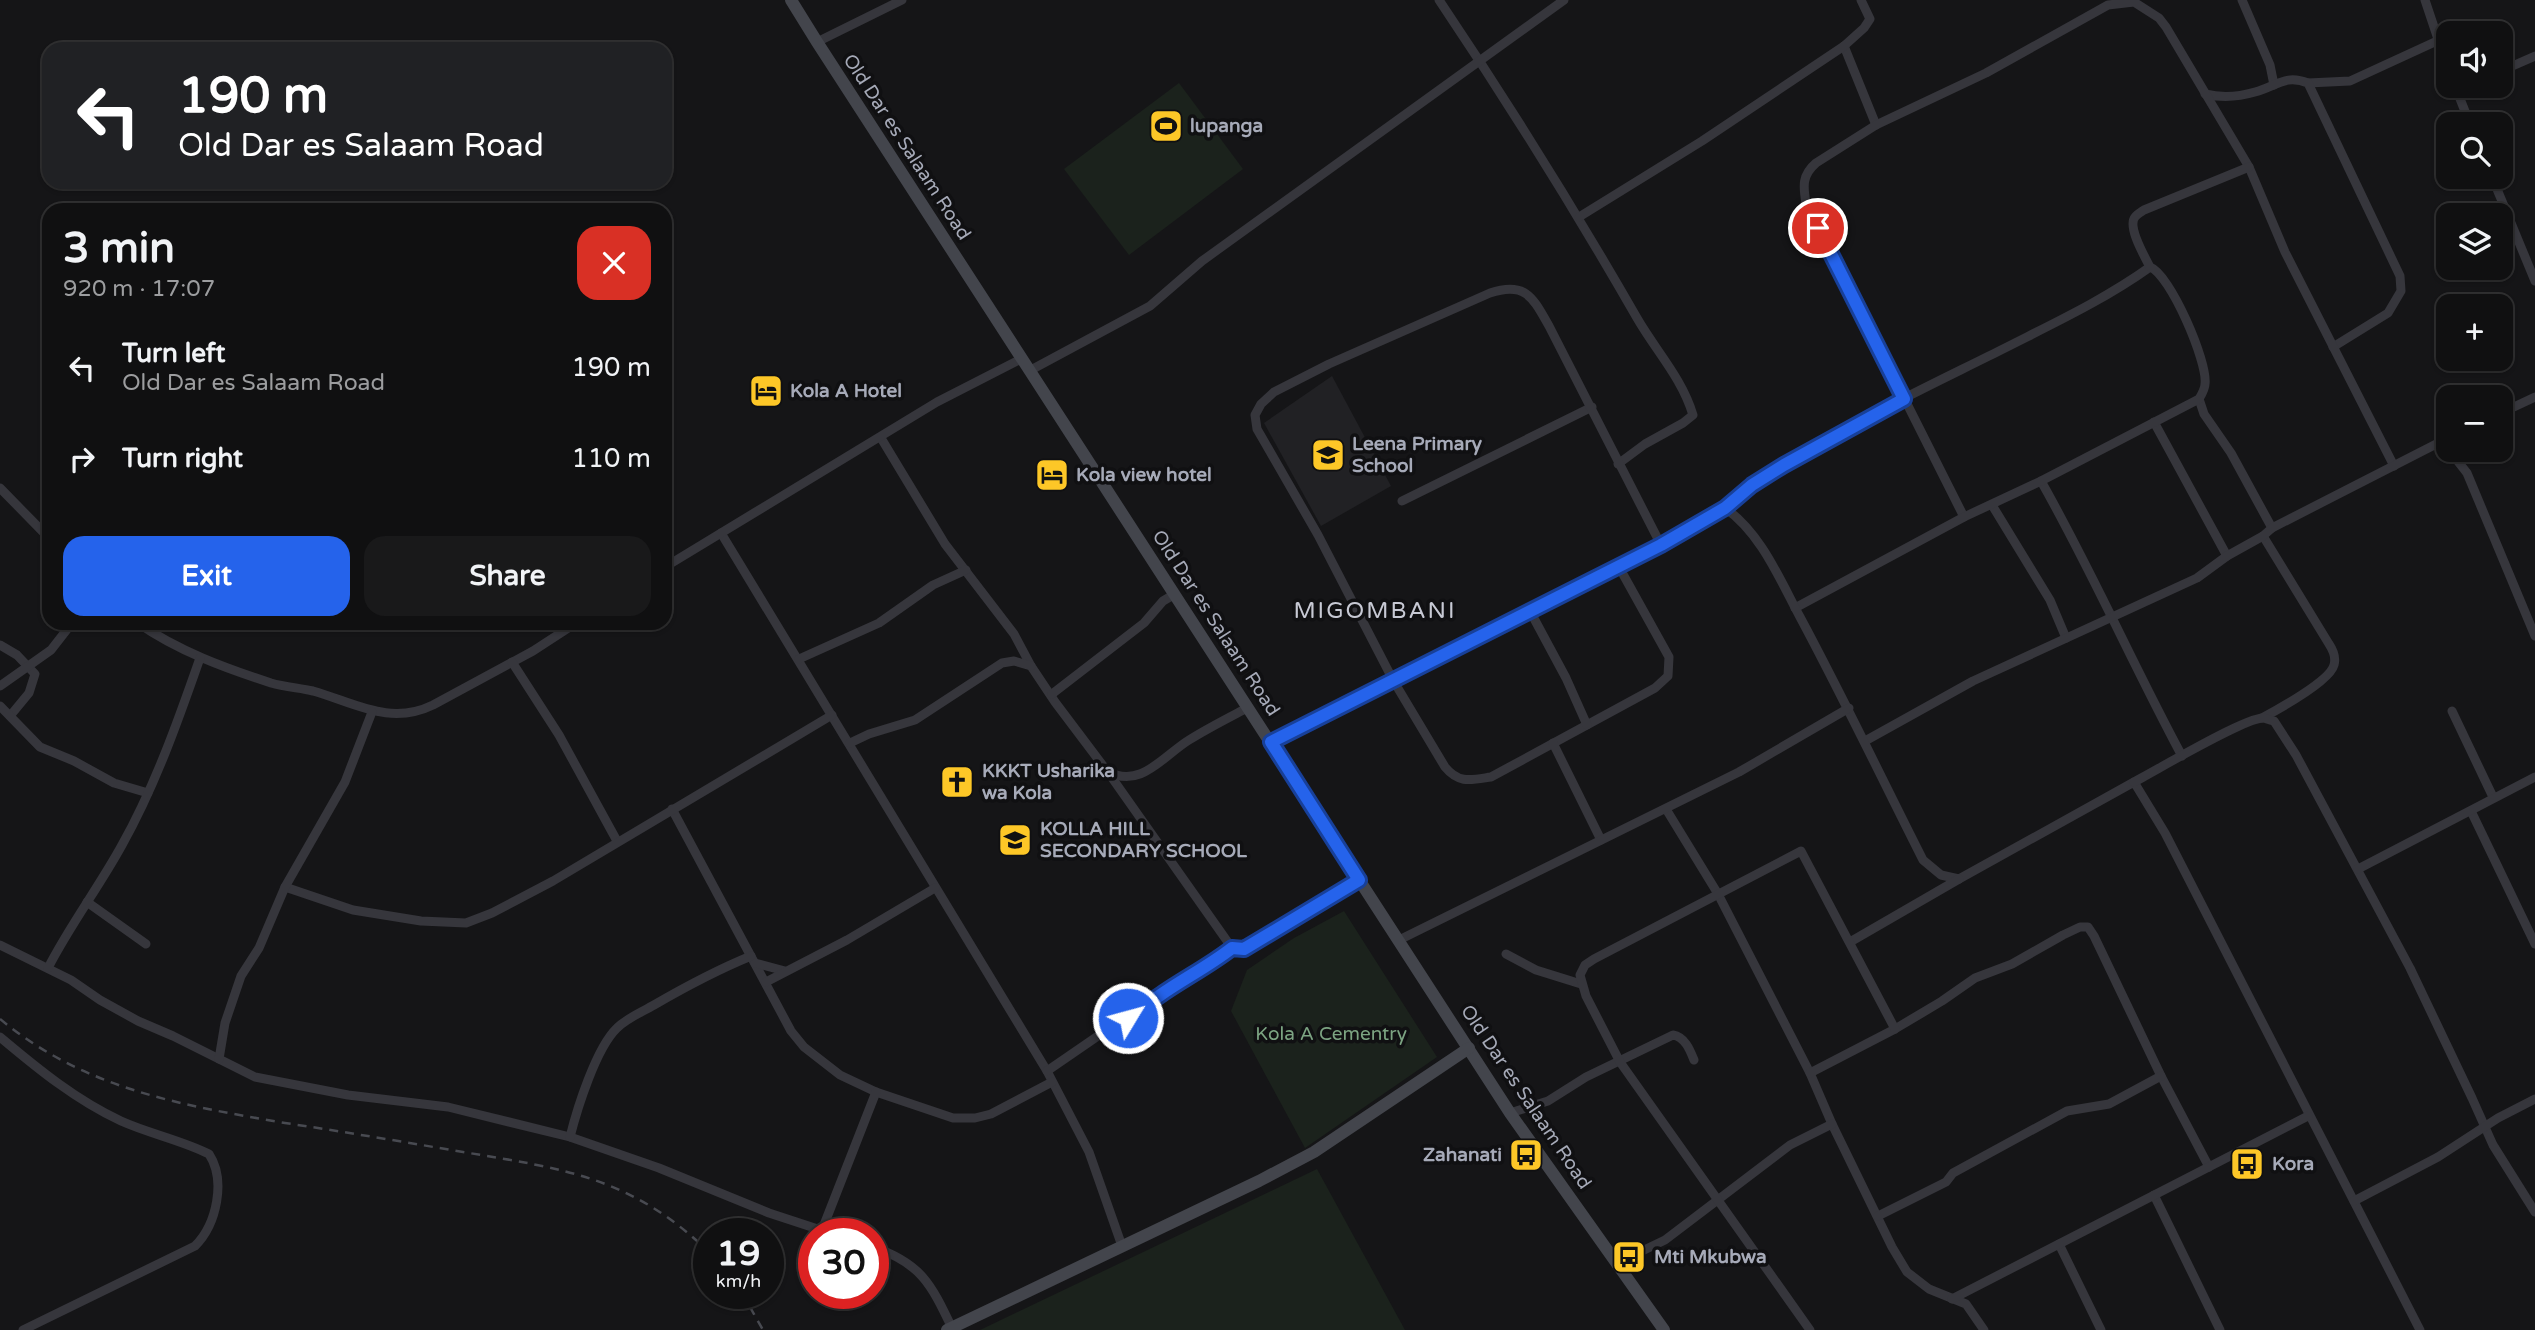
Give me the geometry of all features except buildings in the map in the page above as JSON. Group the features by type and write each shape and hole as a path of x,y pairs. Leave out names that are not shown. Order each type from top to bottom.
{"main road":[{"name":"Old Dar es Salaam Road","path":"791,0 1510,1113 1664,1330"},
{"path":"950,1329 1314,1152 1469,1048"}],"street":[{"path":"817,43 902,0"},
{"path":"1439,0 1579,216 1642,326 1677,376 1693,415 1618,464"},
{"path":"1030,371 1150,306 1202,261 1564,0"},
{"path":"1579,216 1702,141 1844,46 1870,19 1861,0"},
{"path":"2242,0 2270,65 2274,85"},
{"path":"2425,0 2436,38"},
{"path":"1964,517 1806,203 1803,187 1808,170 1877,125 1986,73 2108,5 2124,2 2134,2 2159,18 2166,27 2249,167 2285,251 2394,466"},
{"path":"2205,94 2221,97 2246,94 2295,78 2308,83 2350,81 2436,41"},
{"path":"1844,46 1877,125"},
{"path":"2513,65 2535,55"},
{"path":"2308,83 2400,276 2402,291 2388,313 2333,347"},
{"path":"2218,114 2221,97"},
{"path":"1795,608 1964,517 2041,481 2199,399 2206,382 2194,337 2164,281 2156,269 2150,267 2135,235 2135,217 2144,210 2249,167"},
{"path":"2497,189 2535,281"},
{"path":"1271,742 1661,545 1725,508 1752,485 1784,465 1904,399 2080,311 2150,267"},
{"path":"1619,567 1667,651 1668,676 1655,688 1491,777 1466,780 1453,777 1444,767 1393,680 1318,535 1257,429 1254,418 1261,404 1274,392 1329,364 1490,293 1512,288 1527,293 1539,309 1661,545"},
{"path":"672,563 975,381 1021,359"},
{"path":"2513,407 2535,397"},
{"path":"2199,399 2204,414 2231,453 2272,528"},
{"path":"1402,500 1592,407"},
{"path":"2154,422 2227,556"},
{"path":"881,438 945,544 1014,634 1031,667 1055,702 1232,948"},
{"path":"1864,741 1973,681 2197,578 2272,528 2394,466 2436,449"},
{"path":"2459,462 2467,473 2535,636"},
{"path":"2041,481 2075,540 2182,756"},
{"path":"0,488 42,531"},
{"path":"1992,505 2050,600 2066,638"},
{"path":"1725,508 1745,526 1766,555 1849,708 1923,860 1941,875 1959,880"},
{"path":"721,533 1046,1070 1096,1167 1122,1246"},
{"path":"1850,942 2182,756 2288,705 2329,674 2335,664 2333,652 2263,536"},
{"path":"799,659 879,623 925,589 966,570"},
{"path":"1052,694 1144,624 1163,601 1175,594"},
{"path":"1530,611 1566,678 1587,725"},
{"path":"0,685 51,650 67,630"},
{"path":"149,630 200,658 273,683 314,691 372,712 390,714 421,711 565,630"},
{"path":"0,645 29,665 35,674 29,693 10,716"},
{"path":"48,968 67,932 100,884 124,842 170,740 200,658"},
{"path":"850,743 869,734 915,720 1002,663 1014,661 1031,667"},
{"path":"512,662 559,735 617,841"},
{"path":"0,706 40,747 74,761 114,783 148,793"},
{"path":"1107,771 1127,778 1152,769 1187,741 1247,708"},
{"path":"1399,940 1739,772 1849,708"},
{"path":"2452,711 2493,797"},
{"path":"219,1059 225,1023 241,976 260,948 285,887 345,782 372,712"},
{"path":"285,887 353,910 432,922 466,923 540,888 832,715"},
{"path":"2262,718 2274,721 2280,729 2358,869 2410,968 2493,1145 2535,1212"},
{"path":"1553,743 1601,840"},
{"path":"2358,869 2535,776"},
{"path":"2134,782 2165,833 2420,1330"},
{"path":"671,809 791,1031 804,1047 840,1075 876,1092 953,1118 975,1118 1012,1104 1052,1082"},
{"path":"1666,809 1718,894 1810,1073 1832,1124 1907,1272 1917,1282 1951,1299 1961,1300 1984,1330"},
{"path":"2471,811 2535,944"},
{"path":"1810,1330 1620,1062 1581,984 1580,975 1585,965 1801,851 1895,1029"},
{"path":"1046,1070 1111,1027 1145,1010 1156,998 1232,948 1244,949 1359,880"},
{"path":"766,982 847,940 935,888"},
{"path":"87,902 146,944"},
{"path":"1810,1073 1895,1029 1975,978 2012,964 2080,927 2088,927 2209,1167"},
{"path":"0,945 71,980 138,1021 255,1077 348,1095 449,1107 570,1137 798,1222"},
{"path":"1506,954 1536,970 1581,984"},
{"path":"570,1137 585,1088 602,1051 617,1028 689,985 753,959 787,971"},
{"path":"1510,1113 1548,1101 1586,1077 1673,1035 1678,1036 1688,1046 1694,1060"},
{"path":"0,1037 58,1084 122,1122 209,1154 217,1183 211,1222 205,1236 195,1246 23,1330"},
{"path":"1878,1216 1946,1182 1954,1173 2067,1111 2109,1104 2161,1076"},
{"path":"827,1218 876,1092"},
{"path":"2354,1201 2438,1157 2535,1099"},
{"path":"1951,1299 2308,1116"},
{"path":"1617,1263 1665,1240 1790,1145 1832,1124"},
{"path":"2154,1195 2220,1330"},
{"path":"2059,1244 2101,1330"},
{"path":"889,1252 913,1266 926,1280 950,1329"}],"shaded area":[{"name":"Leena Primary School","path":"1332,376 1391,486 1321,526 1264,423"}],"green space":[{"name":"lupanga","path":"1179,83 1243,169 1129,255 1064,169"},
{"name":"Kola A Cementry","path":"1344,911 1437,1057 1305,1148 1231,1011 1247,970 1294,938"},
{"path":"1317,1169 1405,1330 980,1330"}],"railway":[{"path":"0,1019 32,1043 66,1062 135,1090 208,1109 565,1171 624,1192 652,1207 693,1238"},
{"path":"751,1309 763,1330"}],"place":[{"name":"lupanga","path":"1166,126"},
{"name":"Kola A Hotel","path":"766,391"},
{"name":"Leena Primary School","path":"1328,455"},
{"name":"Kola view hotel","path":"1052,475"},
{"name":"KKKT Usharika wa Kola","path":"957,782"},
{"name":"KOLLA HILL SECONDARY SCHOOL","path":"1015,840"},
{"name":"Zahanati","path":"1526,1155"},
{"name":"Kora","path":"2247,1164"},
{"name":"Mti Mkubwa","path":"1629,1257"}],"district":[{"name":"MIGOMBANI","path":"1375,611"}],"route":[{"path":"1128,1018 1145,1010 1156,998 1232,948 1244,949 1338,890 1359,880 1271,742 1661,545 1725,508 1752,485 1784,465 1904,399 1818,228"}]}
